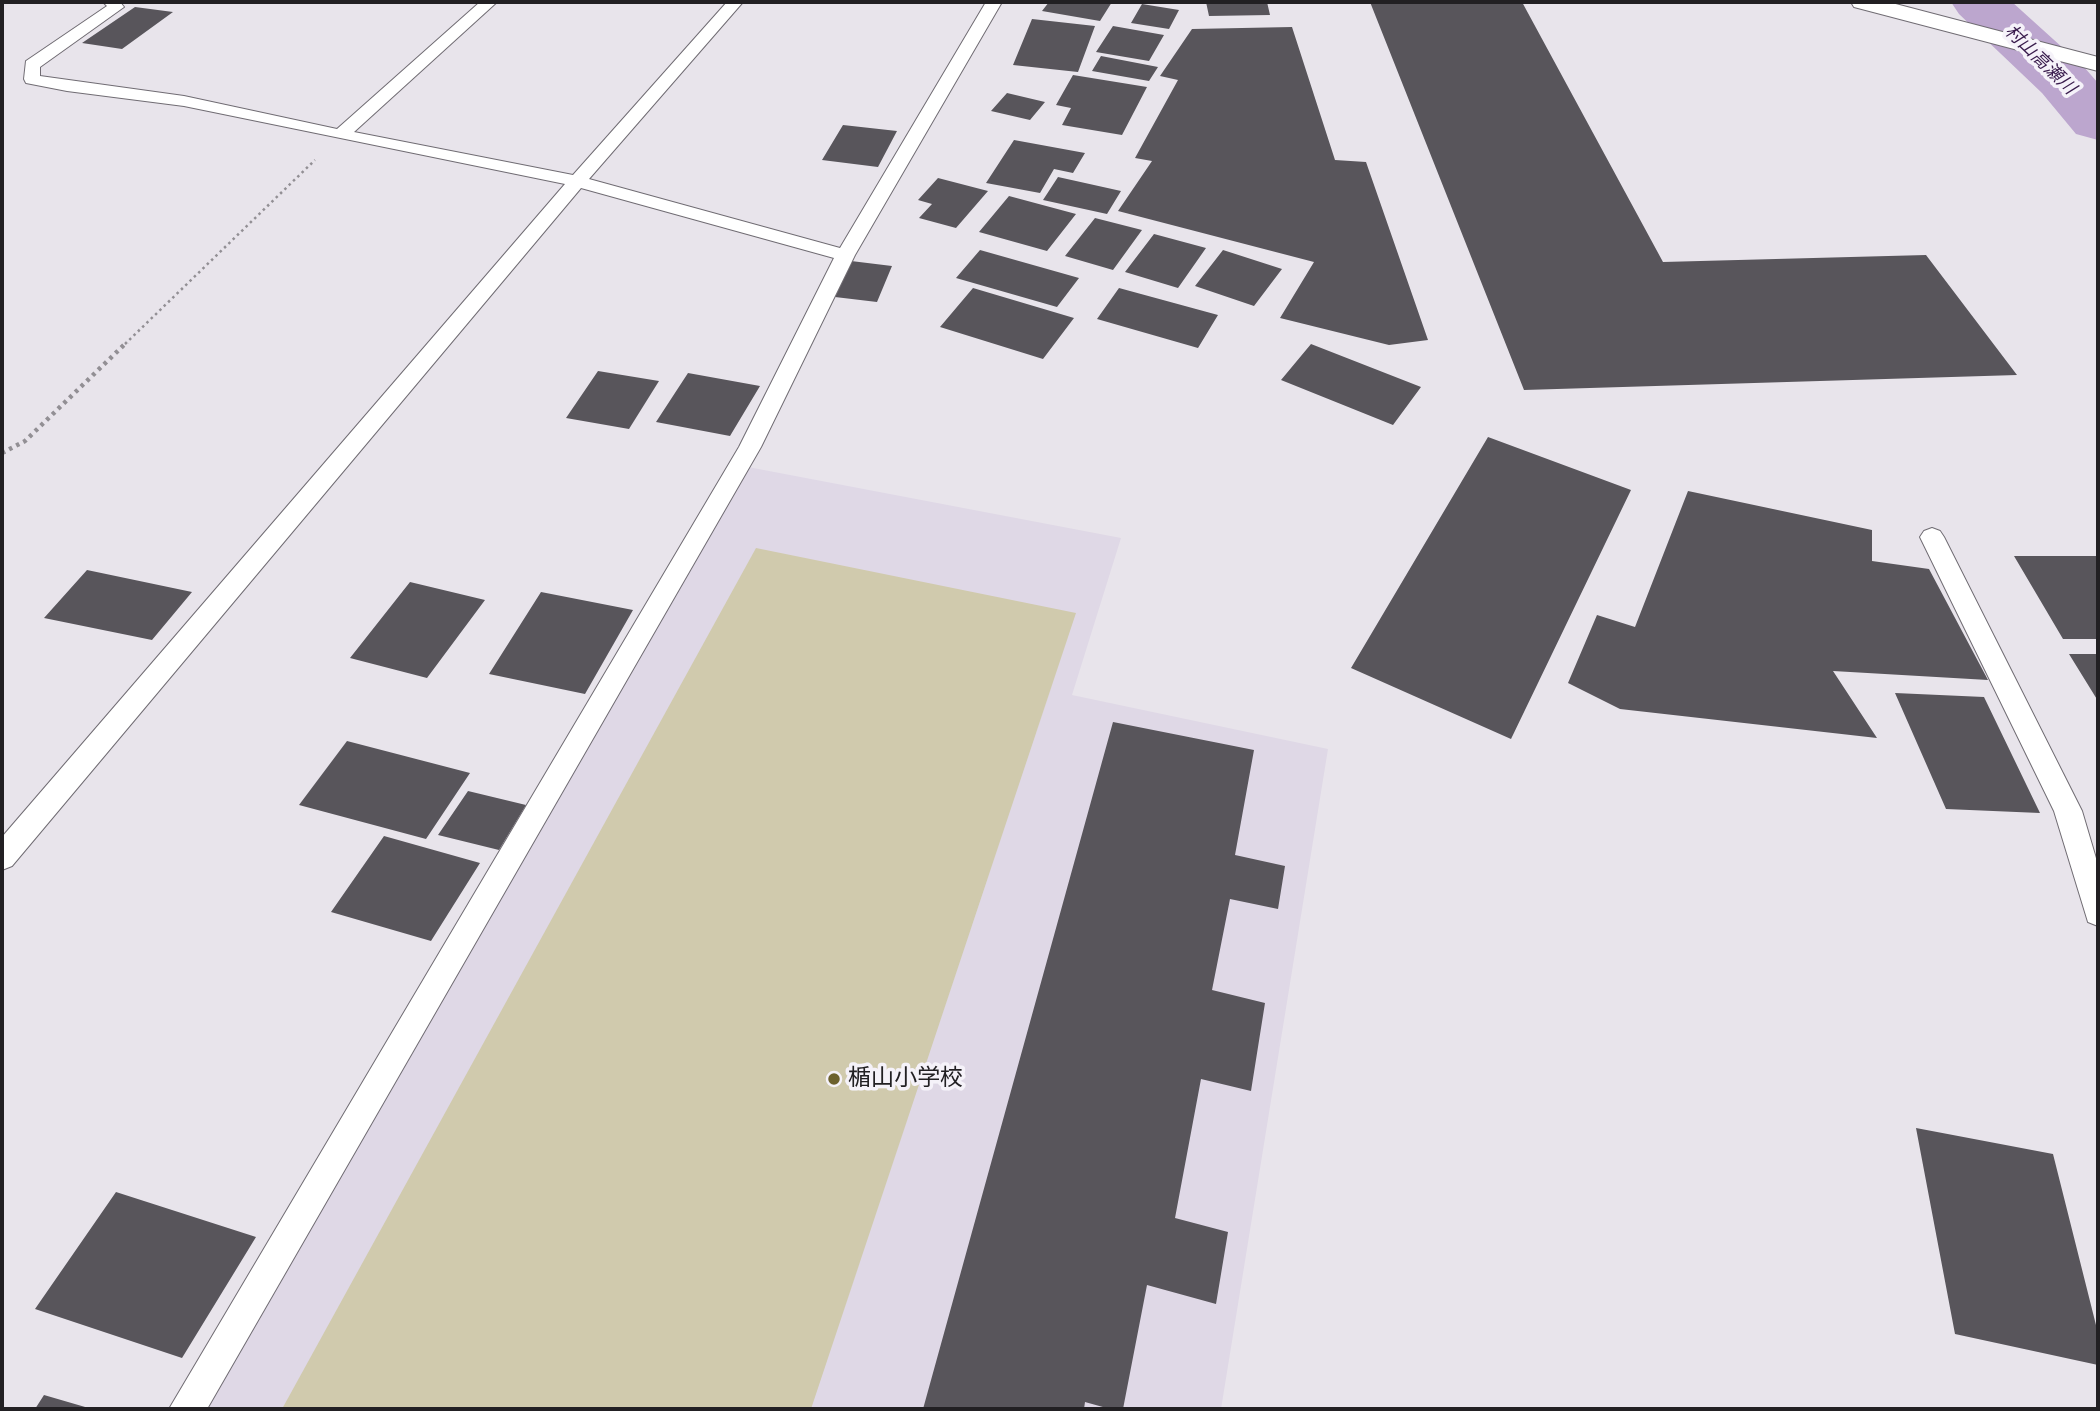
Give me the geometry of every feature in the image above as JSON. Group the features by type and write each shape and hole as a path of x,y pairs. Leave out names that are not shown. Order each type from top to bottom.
{"highway":[{"path":"1862,2 2098,64"},
{"path":"1935,2 2098,45"}],"lane":[{"path":"111,2 116,7 32,65 32,79 184,101 577,181 845,255"},
{"path":"341,135 489,2"},
{"path":"2,857 577,181 735,2"},
{"path":"187,1409 750,447 845,255 994,2"},
{"path":"1932,537 2068,811 2098,913"}],"path":[{"path":"2,453 25,441 341,135"}],"shaded area":[{"name":"楯山小学校","path":"748,467 1121,538 1072,695 1328,749 1221,1409 202,1409"},
{"path":"756,548 1076,613 811,1409 282,1409"}],"building":[{"path":"1049,2 1112,2 1100,21 1042,11"},
{"path":"1206,2 1267,2 1270,15 1209,16"},
{"path":"1370,2 1522,2 1663,262 1926,255 2017,375 1524,390"},
{"path":"1142,4 1179,10 1169,29 1131,23"},
{"path":"135,7 173,12 122,49 82,43"},
{"path":"1032,19 1095,26 1078,72 1013,65"},
{"path":"1113,26 1164,35 1149,61 1096,52"},
{"path":"1292,27 1335,160 1366,162 1428,340 1389,345 1280,318 1314,262 1118,211 1152,161 1135,158 1178,80 1160,76 1192,29"},
{"path":"1101,56 1158,67 1149,81 1092,71"},
{"path":"1073,75 1147,87 1122,135 1062,125 1071,108 1056,105"},
{"path":"1007,93 1045,102 1030,120 991,111"},
{"path":"843,125 897,131 878,167 822,160"},
{"path":"1014,140 1085,153 1073,173 1054,169 1040,193 986,183"},
{"path":"1058,177 1121,191 1107,214 1043,200"},
{"path":"938,178 988,191 956,228 919,218 932,204 918,200"},
{"path":"1009,196 1076,214 1047,251 979,232"},
{"path":"1095,218 1142,230 1113,270 1065,256"},
{"path":"1154,234 1206,248 1178,288 1125,272"},
{"path":"980,250 1079,278 1057,307 956,278"},
{"path":"1223,250 1282,269 1254,306 1195,286"},
{"path":"851,261 892,266 877,302 835,297"},
{"path":"973,288 1074,318 1043,359 940,327"},
{"path":"1119,288 1218,315 1198,348 1097,319"},
{"path":"1311,344 1421,387 1393,425 1281,380"},
{"path":"598,371 659,381 629,429 566,418"},
{"path":"688,373 760,386 730,436 656,422"},
{"path":"1488,437 1631,490 1511,739 1351,668"},
{"path":"1688,491 1872,530 1872,561 1929,569 1988,680 1833,671 1877,738 1620,709 1568,683 1597,615 1635,627"},
{"path":"2014,556 2098,556 2098,639 2063,639"},
{"path":"87,570 192,592 152,640 44,618"},
{"path":"410,582 485,600 427,678 350,658"},
{"path":"541,592 633,610 585,694 489,674"},
{"path":"2069,654 2098,654 2098,701"},
{"path":"1895,693 1984,697 2040,813 1946,809"},
{"path":"1113,722 1254,750 1235,855 1285,866 1278,909 1230,899 1212,990 1265,1003 1251,1091 1201,1079 1175,1218 1228,1232 1216,1304 1147,1285 1123,1409 1110,1409 1085,1402 1084,1409 923,1409"},
{"path":"347,741 470,773 426,839 299,805"},
{"path":"468,791 526,805 499,850 438,835"},
{"path":"384,836 480,863 431,941 331,912"},
{"path":"1916,1128 2053,1154 2098,1333 2098,1365 1955,1334"},
{"path":"116,1192 256,1237 182,1358 35,1309"},
{"path":"44,1395 92,1409 35,1409"}],"waterway":[{"name":"村山高瀬川","path":"1979,2 2063,80 2098,121"}],"place":[{"name":"楯山小学校","path":"834,1079"}]}
